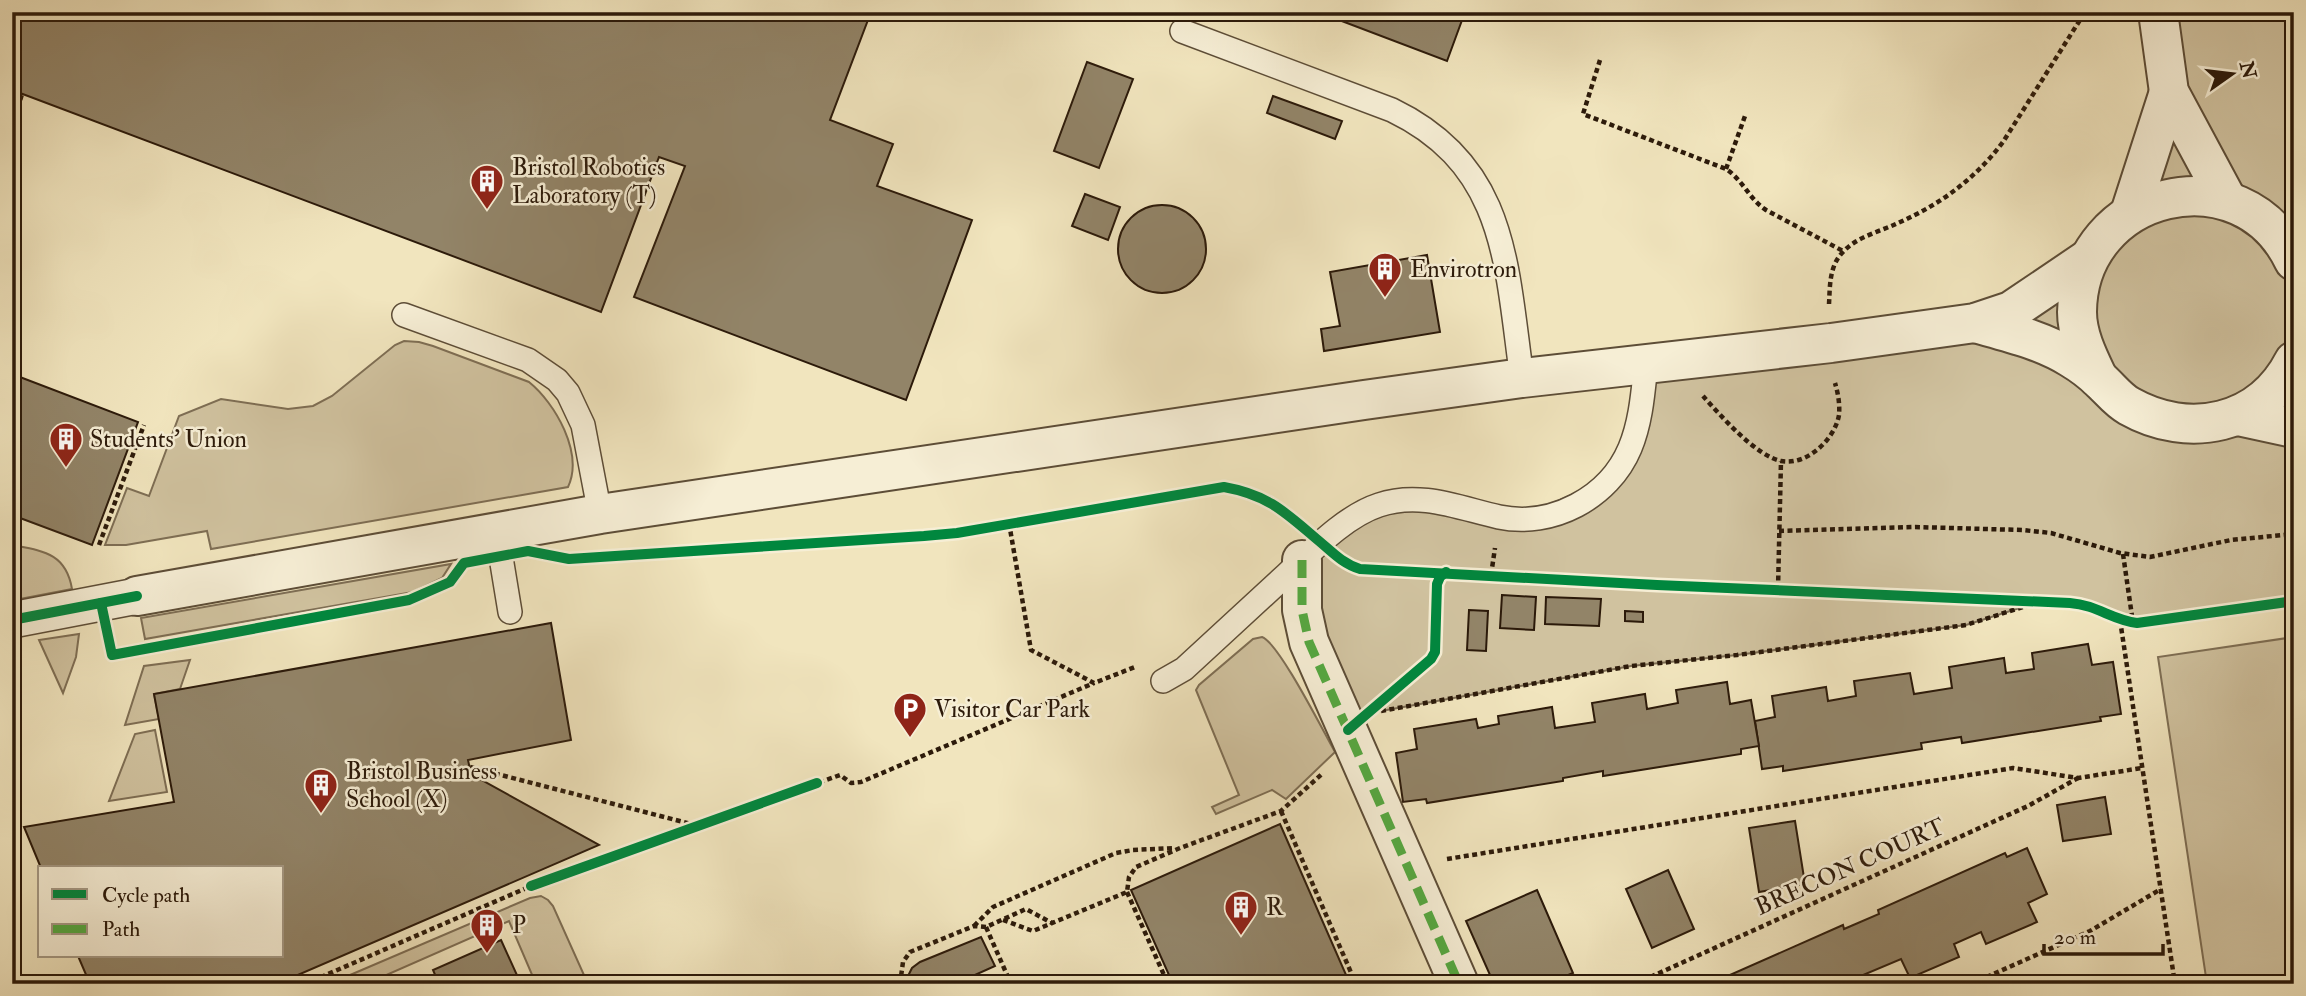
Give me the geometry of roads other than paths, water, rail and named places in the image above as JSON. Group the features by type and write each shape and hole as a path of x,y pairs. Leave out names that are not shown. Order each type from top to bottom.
{"street":[{"path":"2158,12 2169,92 2227,201"},
{"path":"2130,213 2169,92"},
{"path":"2098,378 2083,346 2077,314 2079,286 2088,259 2105,233 2130,213 2160,199 2194,195 2227,201 2260,218 2286,245 2294,261"},
{"path":"12,620 600,514 1522,378 1831,343 1975,323 2011,311 2088,259"},
{"path":"1975,323 2044,345 2071,358 2098,378 2126,405 2161,422 2200,425 2238,416 2265,399 2286,376 2294,361"},
{"path":"2238,416 2294,428"},
{"path":"1296,546 1307,635 1362,728 1408,867 1459,984"}],"lane":[{"path":"1182,31 1392,110 1424,127 1453,151 1478,186 1499,232 1522,378"},
{"path":"404,315 528,360 557,380 568,393 583,425 600,514"},
{"path":"1163,681 1184,669 1296,546 1321,542 1361,513 1377,505 1395,501 1431,500 1517,519 1552,515 1584,502 1610,478 1630,448 1643,397 1660,362"},
{"path":"497,533 510,612"}],"place":[{"name":"Bristol Robotics Laboratory (T)","path":"487,211"},
{"name":"Envirotron","path":"1385,299"},
{"name":"Students' Union","path":"66,469"},
{"name":"Visitor Car Park","path":"910,739"},
{"name":"Bristol Business School (X)","path":"321,815"},
{"name":"R","path":"1241,937"},
{"name":"P","path":"487,955"}]}
